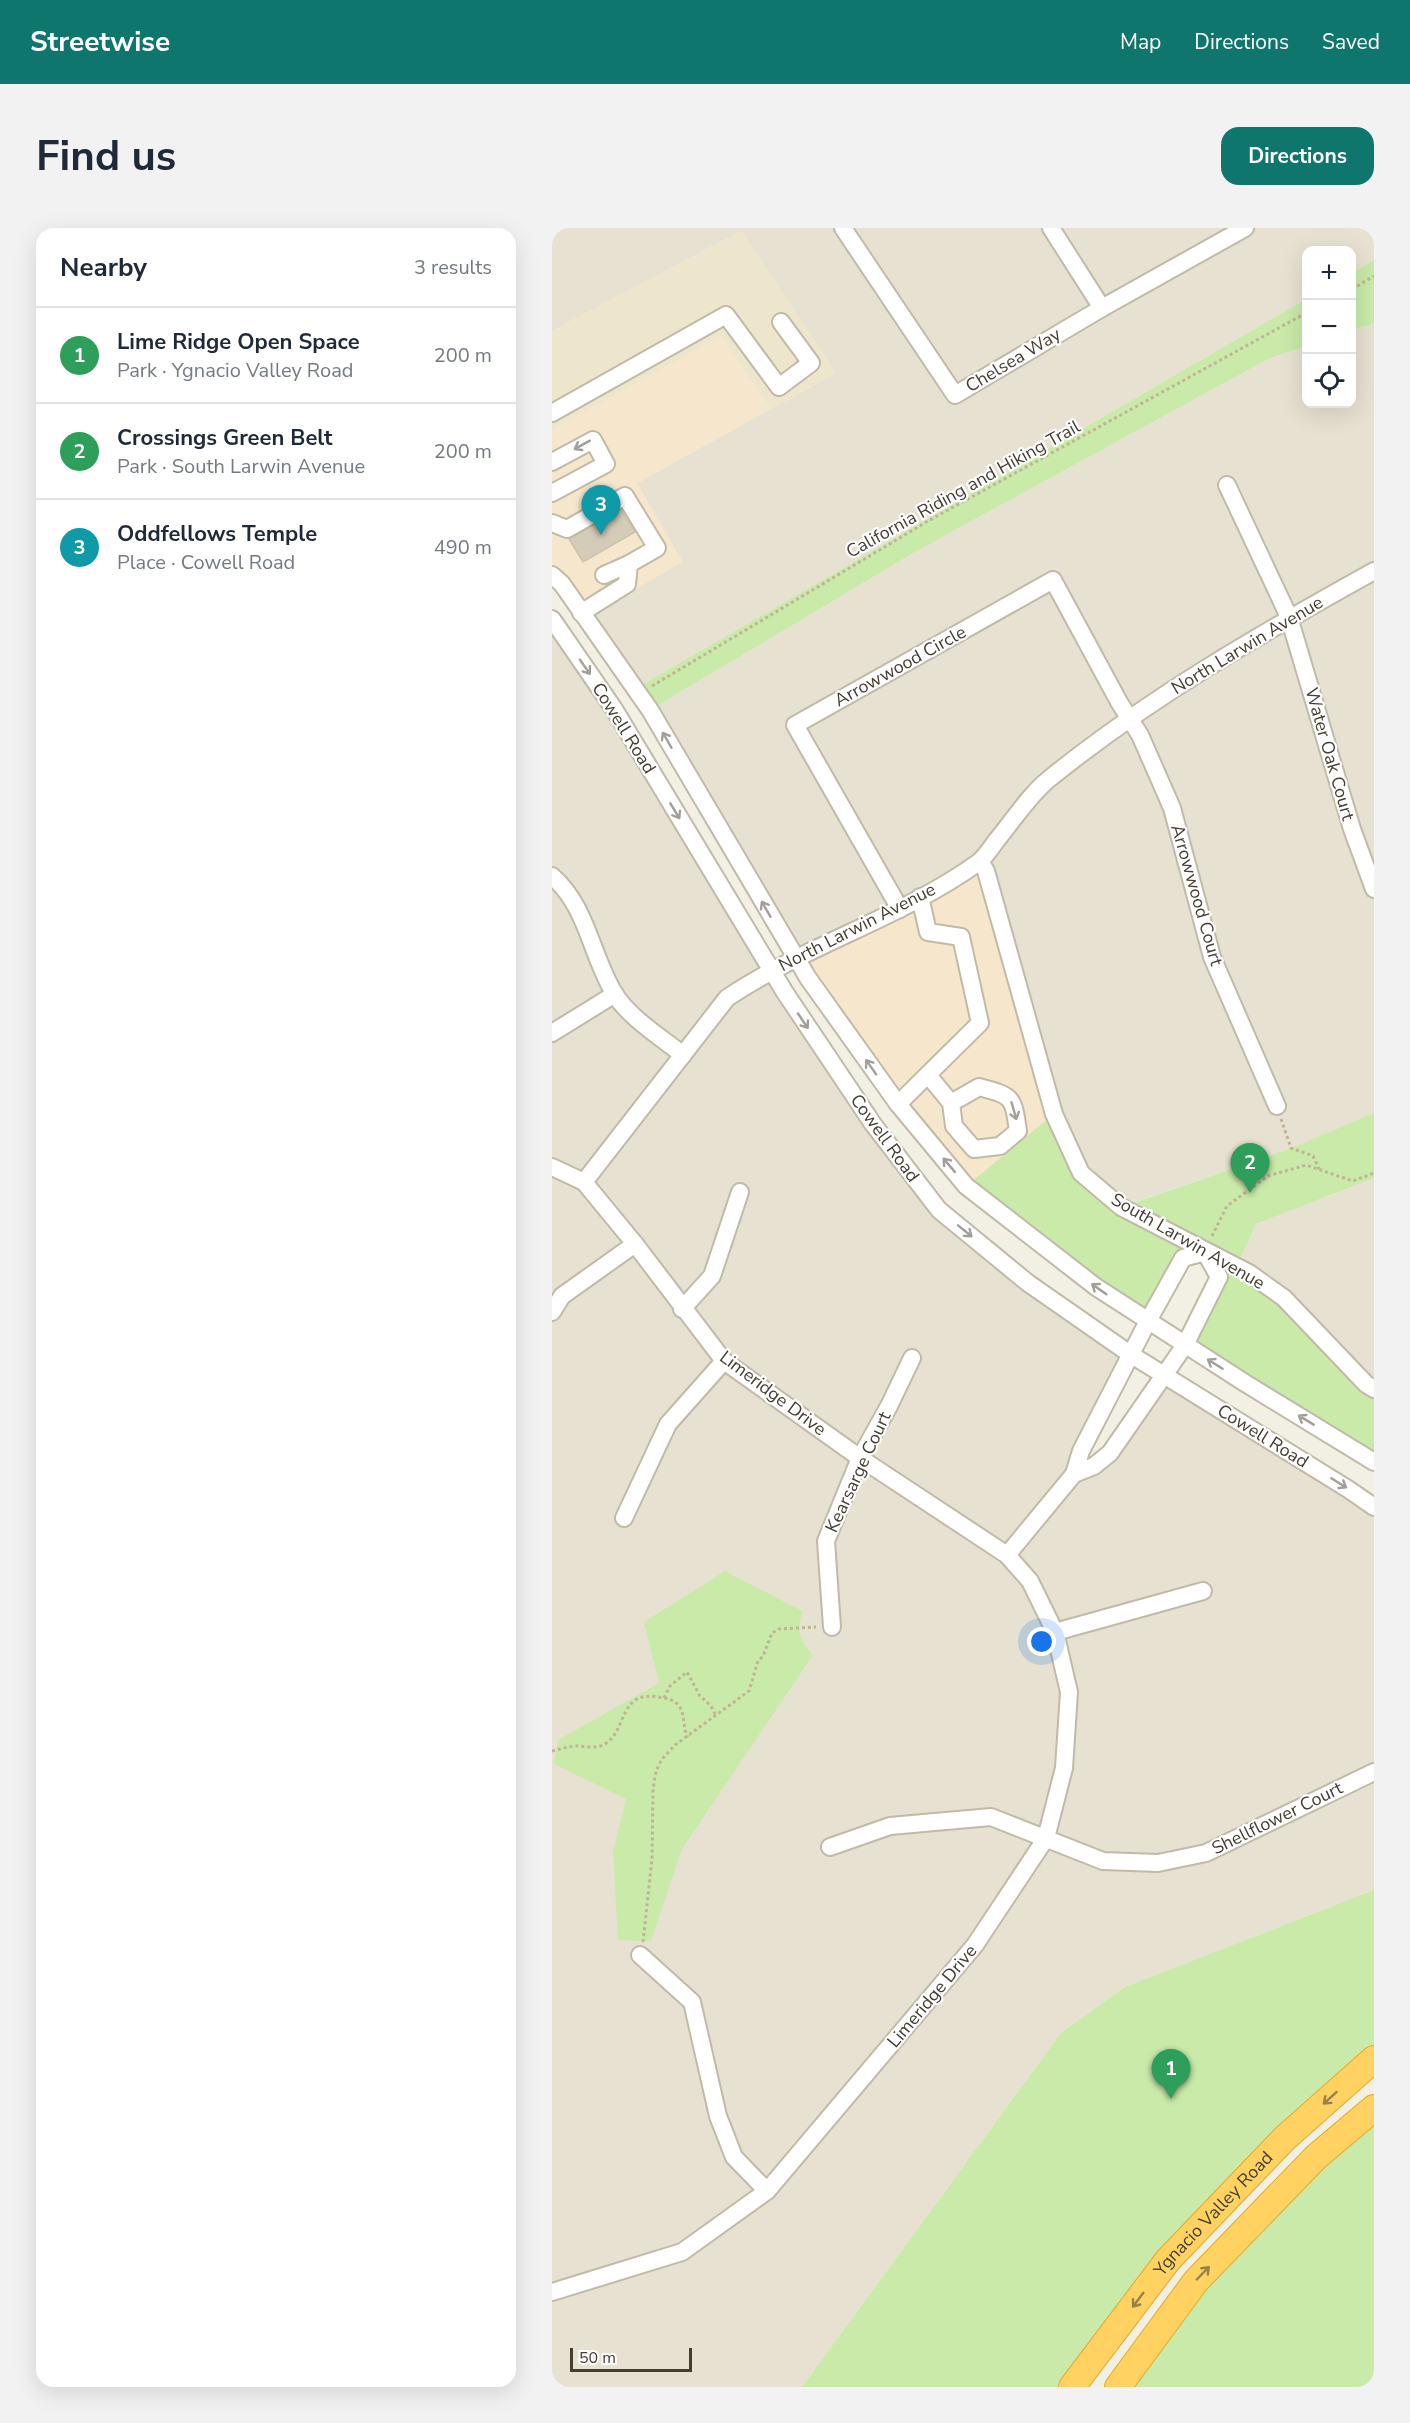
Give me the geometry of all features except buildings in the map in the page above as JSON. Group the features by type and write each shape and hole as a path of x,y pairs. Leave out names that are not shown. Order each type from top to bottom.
{"highway":[{"name":"Ygnacio Valley Road","path":"1072,2387 1168,2260 1285,2138 1374,2059"},
{"name":"Ygnacio Valley Road","path":"1118,2387 1196,2281 1317,2157 1374,2108"}],"street":[{"name":"Chelsea Way","path":"843,228 955,395 1102,308 1245,228"},
{"path":"1051,228 1102,308"},
{"path":"552,413 726,315 779,387 811,363 781,322"},
{"path":"552,462 593,440 606,464 552,493"},
{"name":"Water Oak Court","path":"1227,485 1289,617 1352,830 1374,889"},
{"path":"560,526 625,496 657,548 604,575"},
{"path":"581,613 627,584 629,564"},
{"name":"North Larwin Avenue","path":"584,1182 727,998 772,971 900,909 980,861 1046,781 1129,718 1289,617 1374,571"},
{"name":"Cowell Road","path":"552,575 562,584 637,695 650,710 796,959 898,1104 966,1186 1096,1287 1374,1462"},
{"name":"Arrowwood Circle","path":"900,909 795,725 1053,580 1129,718"},
{"name":"Cowell Road","path":"552,619 614,709 772,971 873,1124 939,1210 1028,1283 1130,1354 1348,1489 1374,1508"},
{"name":"Arrowwood Court","path":"1129,718 1140,735 1172,808 1212,957 1277,1106"},
{"name":"South Larwin Avenue","path":"980,861 986,871 1054,1114 1081,1173 1122,1207 1249,1273 1284,1298 1366,1384 1374,1389"},
{"path":"552,876 578,908 615,994 639,1020 683,1055"},
{"path":"898,1104 980,1023 961,937 928,932 920,897"},
{"path":"552,1034 615,994"},
{"path":"928,1075 951,1103"},
{"name":"Limeridge Drive","path":"552,1167 584,1182 635,1244 682,1309 724,1361 860,1458 1007,1555 1030,1581 1055,1632 1069,1692 1064,1768 1046,1838 975,1945 767,2191 682,2252 552,2292"},
{"path":"682,1309 712,1276 740,1192"},
{"path":"552,1312 562,1296 635,1244"},
{"path":"1007,1555 1074,1474 1080,1451 1183,1258 1205,1252 1219,1278 1185,1345 1110,1453 1094,1466 1074,1474"},
{"name":"Kearsarge Court","path":"832,1628 826,1541 860,1458 912,1358"},
{"path":"624,1518 668,1424 724,1361"},
{"path":"1055,1632 1203,1591"},
{"name":"Shellflower Court","path":"830,1847 890,1826 991,1817 1103,1861 1158,1863 1206,1853 1374,1772"},
{"path":"640,1955 692,2002 722,2126 734,2157 767,2191"}],"path":[{"path":"1356,287 1374,276"},
{"name":"California Riding and Hiking Trail","path":"637,695 928,522 1302,315"},
{"path":"1277,1106 1291,1148 1314,1156 1320,1170"},
{"path":"1205,1252 1227,1206 1268,1176 1306,1165 1353,1181 1374,1173"},
{"path":"640,1955 647,1916 647,1893 652,1859 652,1789 656,1771 662,1760 675,1746 748,1690 758,1661 767,1649 772,1633 779,1629 832,1628"},
{"path":"664,1698 670,1686 687,1672 700,1696 711,1706 716,1716"},
{"path":"552,1752 567,1747 603,1745 610,1740 632,1702 649,1696 677,1703 681,1709 683,1727 688,1737"}],"shaded area":[{"path":"552,228 1374,228 1374,260 1356,271 1356,246 1302,246 1302,301 635,689 585,618 637,483 836,373 741,231 552,331"},
{"path":"741,231 836,373 771,409 721,336 552,430 552,331"},
{"path":"1374,323 1374,1113 1291,1148 1121,1207 796,959 650,710 915,552 1268,359 1302,347 1302,408 1356,408 1356,330"},
{"path":"721,336 771,409 637,483 683,562 585,618 552,575 552,430"},
{"path":"552,618 761,954 939,1210 1130,1354 1075,1473 1094,1466 1164,1375 1374,1507 1374,1890 1125,1987 1061,2033 802,2387 552,2387"},
{"path":"980,861 1054,1114 966,1186 796,959"},
{"path":"1374,1178 1374,1389 1236,1267 1256,1224"}],"green space":[{"path":"1374,260 1374,323 1356,330 1356,300 1356,271"},
{"path":"1302,301 1302,347 1268,359 915,552 650,710 635,689"},
{"path":"1374,1113 1374,1178 1256,1224 1236,1267 1249,1273 1374,1389 1374,1462 1185,1345 1219,1278 1205,1252 1183,1258 1148,1321 966,1186 1054,1114 1081,1173 1122,1207 1291,1148"},
{"path":"725,1571 802,1611 800,1635 813,1655 682,1849 651,1941 618,1940 613,1850 626,1799 554,1764 558,1740 659,1683 644,1622"},
{"path":"1374,1890 1374,2059 1285,2138 1072,2387 802,2387 1061,2033 1125,1987"},
{"path":"1374,2111 1374,2387 1118,2387 1196,2281"}],"place":[{"name":"Oddfellows Temple","path":"601,535"},
{"name":"Crossings Green Belt","path":"1250,1193"},
{"name":"Lime Ridge Open Space","path":"1171,2099"}]}
